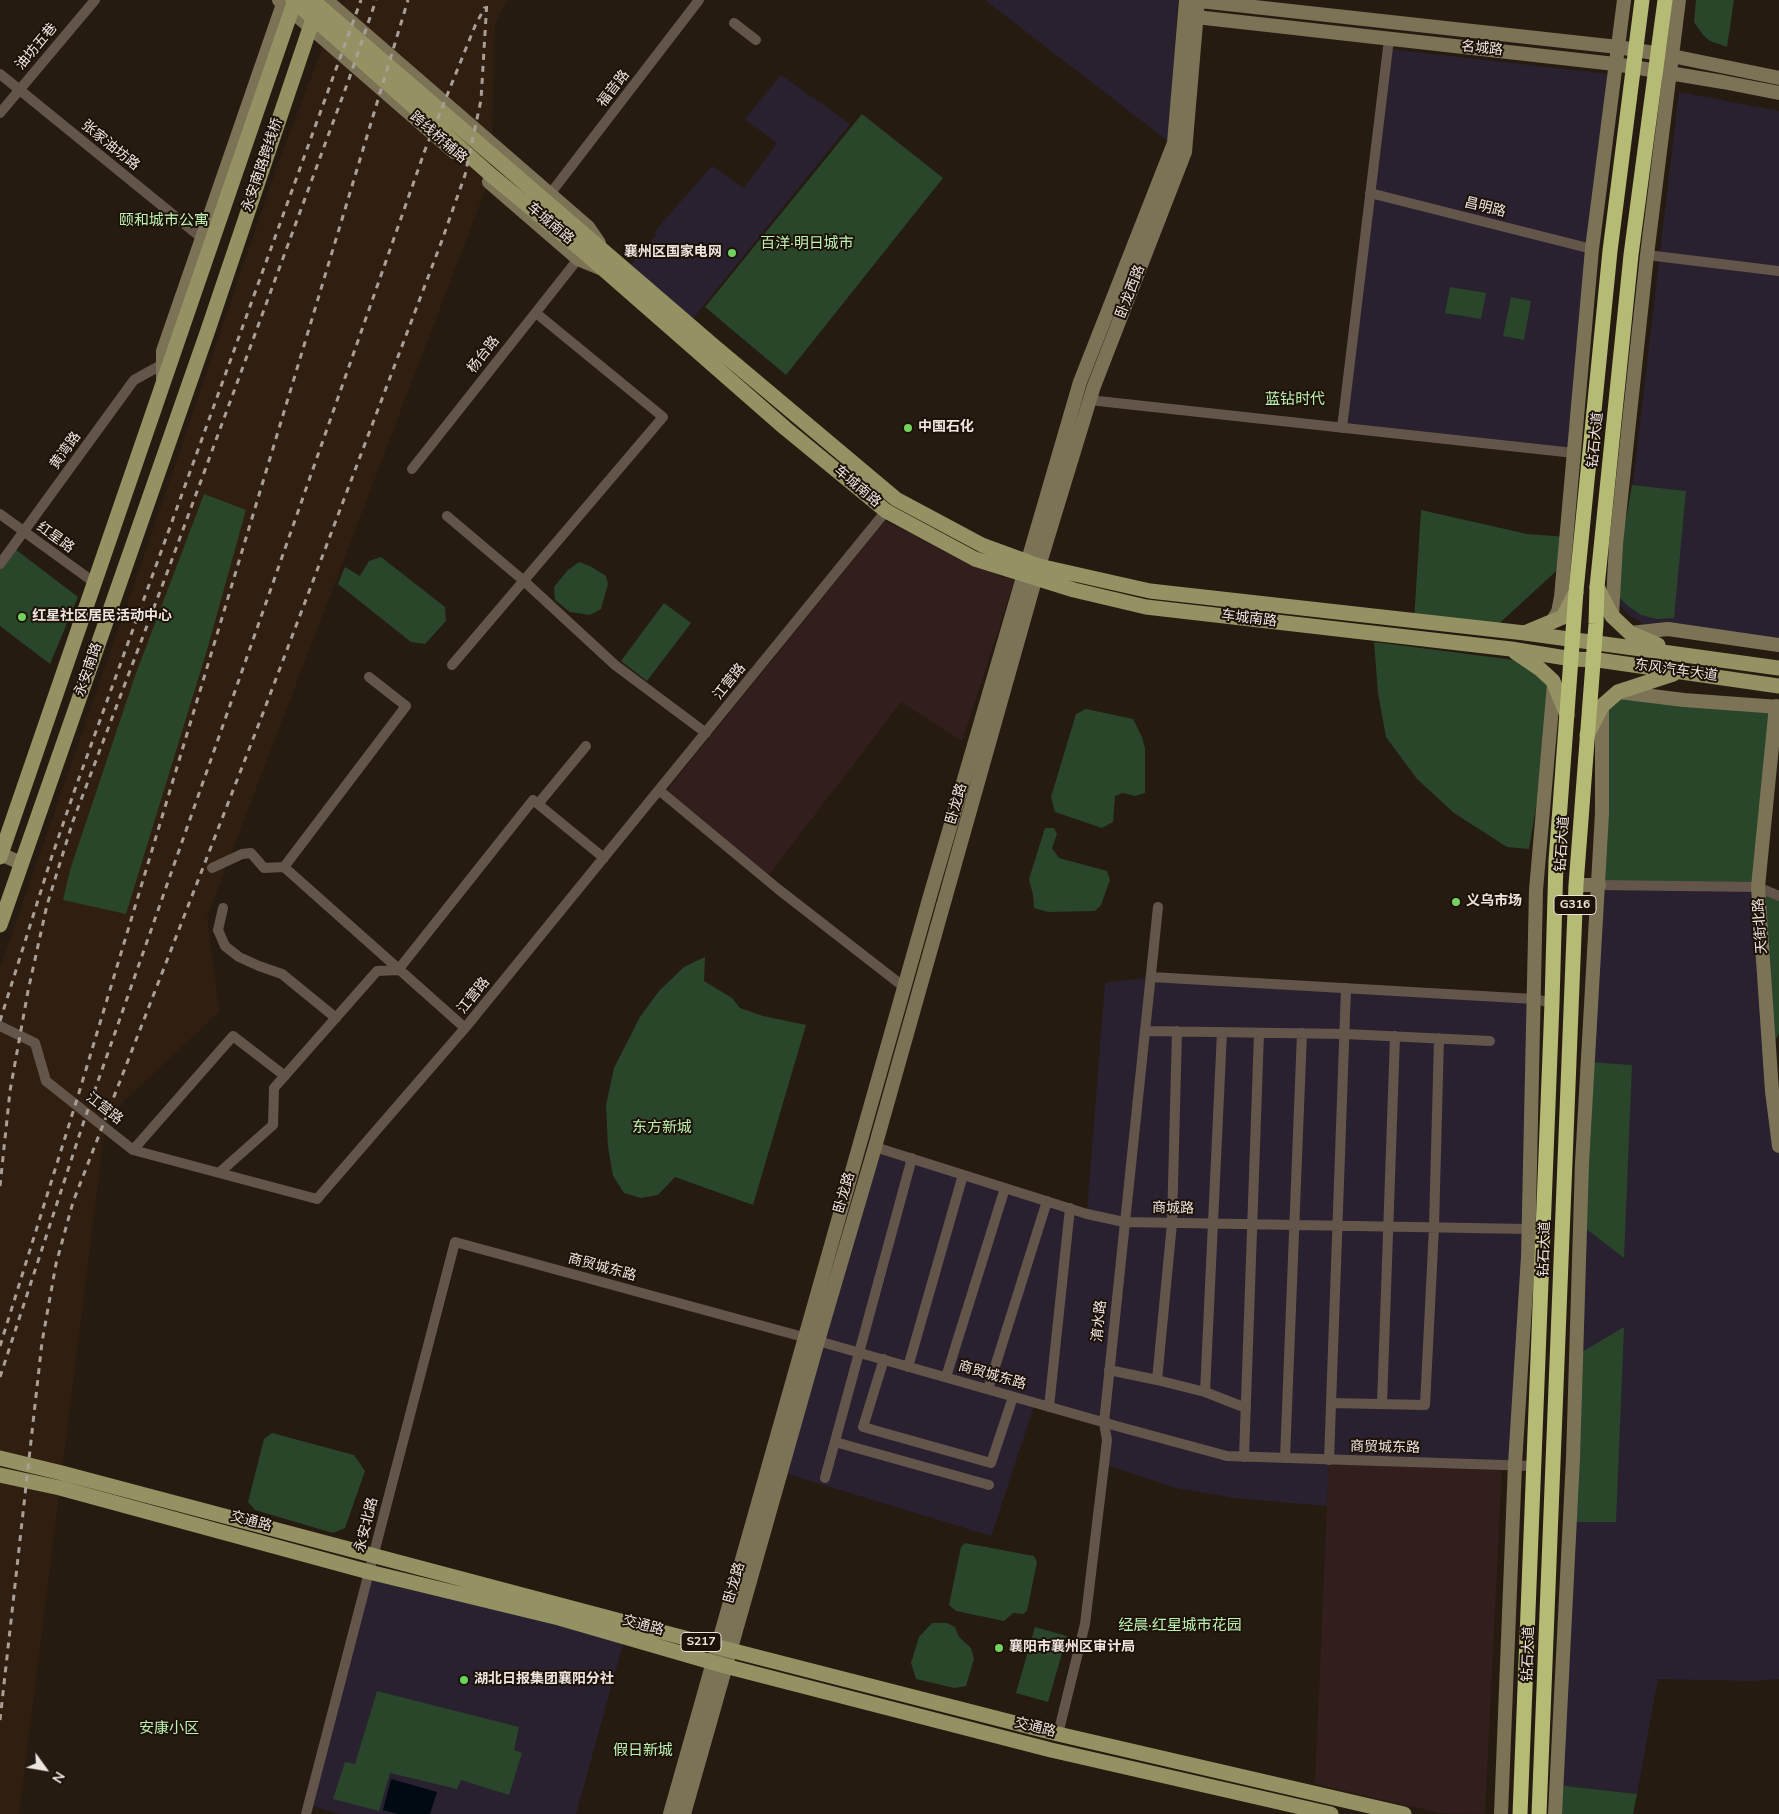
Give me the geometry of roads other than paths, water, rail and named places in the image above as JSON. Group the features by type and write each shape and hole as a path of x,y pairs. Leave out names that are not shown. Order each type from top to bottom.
{"highway":[{"name":"钻石大道","path":"1520,1814 1533,1466 1535,1229 1552,1003 1556,856 1576,591 1610,251 1642,0"},
{"name":"钻石大道","path":"1539,1814 1576,885 1595,642 1597,587 1632,255 1666,55 1665,0"}],"main road":[{"name":"车城南路","path":"312,0 896,499 982,545 1074,590 1146,607 1511,649 1572,658"},
{"name":"永安南路跨线桥","path":"208,330 319,0"},
{"name":"车城南路","path":"287,1 603,269 785,428 886,511 975,559 1150,591 1573,640"},
{"name":"永安南路跨线桥","path":"185,323 287,1"},
{"name":"永安南路","path":"0,856 185,323"},
{"name":"永安南路","path":"0,925 208,330"},
{"path":"104,557 126,563"},
{"path":"1597,587 1612,616 1630,633 1678,654"},
{"path":"1525,633 1563,617 1576,591"},
{"name":"东风汽车大道","path":"1573,640 1779,668"},
{"path":"1511,649 1540,668 1554,681 1567,715"},
{"name":"东风汽车大道","path":"1572,658 1779,686"},
{"path":"1587,736 1602,706 1618,692 1679,672"},
{"name":"交通路","path":"0,1458 1058,1734 1404,1814"},
{"name":"交通路","path":"0,1475 60,1488 369,1572 559,1618 719,1664 1051,1750 1331,1814"}],"street":[{"name":"油坊五巷","path":"0,113 95,0"},
{"path":"326,0 588,227 605,252"},
{"name":"福音路","path":"550,194 700,0"},
{"name":"卧龙西路","path":"1031,570 1089,400 1185,152 1190,17 1186,0"},
{"name":"名城路","path":"1191,0 1618,47 1779,78"},
{"name":"卧龙西路","path":"1031,570 1080,382 1174,143 1190,17 1198,0"},
{"path":"1551,623 1558,612 1562,597 1592,249 1624,0"},
{"path":"1666,55 1679,0"},
{"path":"162,388 163,351 287,1"},
{"name":"跨线桥辅路","path":"287,1 578,259 603,269"},
{"name":"名城路","path":"1190,17 1615,64 1779,93"},
{"path":"734,23 756,40"},
{"path":"1342,428 1389,39"},
{"path":"1612,616 1616,544 1647,255 1663,73"},
{"name":"张家油坊路","path":"0,74 203,239"},
{"name":"昌明路","path":"1370,193 1592,249"},
{"path":"1592,249 1610,251"},
{"path":"1632,255 1647,255 1779,271"},
{"name":"杨台路","path":"412,469 578,259"},
{"path":"452,665 663,417 536,313"},
{"name":"黄湾路","path":"0,564 134,380 163,364"},
{"path":"1610,461 1632,395"},
{"path":"1089,400 1574,453"},
{"name":"江营路","path":"0,1026 35,1043 46,1081 133,1150 317,1199 465,1028 660,791 886,511"},
{"name":"红星路","path":"0,514 95,583"},
{"path":"447,516 524,581 615,665 706,733"},
{"name":"卧龙路","path":"670,1814 724,1648 811,1339 904,987 1031,570"},
{"name":"卧龙路","path":"811,1339 875,1147 1031,570"},
{"path":"1630,633 1668,629 1779,645"},
{"path":"284,867 406,706 369,677"},
{"path":"1501,1814 1515,1464 1528,1266 1535,1229 1534,999 1537,879 1554,681"},
{"path":"1618,692 1684,700 1777,706"},
{"path":"1555,1813 1573,1458 1582,1163 1599,885 1602,814 1602,706"},
{"name":"天街北路","path":"1777,706 1758,887 1772,1091 1779,1146"},
{"path":"538,804 586,746"},
{"path":"660,791 778,889 904,987"},
{"path":"220,1172 273,1125 274,1088 377,971 398,970 533,800 604,858"},
{"path":"212,868 242,854 250,853 264,868 284,867 465,1028"},
{"path":"0,856 21,863"},
{"path":"1537,879 1556,856"},
{"path":"1576,885 1758,887 1779,896"},
{"name":"淯水路","path":"1058,1734 1085,1624 1107,1440 1104,1423 1109,1370 1158,907"},
{"path":"223,908 218,930 225,946 239,957 282,974 336,1018"},
{"path":"1573,969 1594,971"},
{"path":"1151,977 1534,999 1552,1003"},
{"path":"1329,1460 1346,988"},
{"path":"1145,1031 1344,1034 1490,1041"},
{"path":"1157,1380 1172,1223 1177,1031"},
{"path":"1205,1392 1222,1032"},
{"path":"1244,1457 1259,1032"},
{"path":"1285,1458 1302,1033"},
{"path":"133,1150 233,1036 285,1076"},
{"path":"1382,1404 1395,1036"},
{"path":"1331,1404 1425,1405 1434,1227 1439,1038"},
{"path":"1568,1102 1586,1103"},
{"name":"商城路","path":"875,1147 1070,1208 1124,1222 1535,1229"},
{"path":"825,1478 912,1158"},
{"path":"908,1367 964,1175"},
{"path":"946,1378 1005,1188"},
{"path":"988,1389 1047,1201"},
{"path":"1049,1407 1070,1208"},
{"name":"商贸城东路","path":"455,1242 884,1359 1104,1423 1227,1456 1533,1466"},
{"name":"永安北路","path":"306,1814 455,1242"},
{"path":"884,1359 863,1427 991,1463 1013,1397"},
{"path":"1109,1370 1205,1392 1246,1408"},
{"path":"835,1442 989,1485"},
{"path":"1548,1603 1566,1605"},
{"path":"1507,1653 1526,1653"},
{"name":"卧龙路","path":"684,1814 719,1664"},
{"path":"1496,1814 1502,1790"}],"railway":[{"path":"0,1021 74,792 361,0"},
{"path":"0,1186 10,1091 28,991 47,905 73,821 167,573 349,79 376,0"},
{"path":"0,1346 78,1096 408,0"},
{"path":"0,1720 42,1342 56,1264 73,1202 260,721 465,175 481,100 487,0"},
{"path":"0,1377 84,1121 425,150 475,26 485,7"}],"place":[{"name":"襄州区国家电网","path":"732,253"},
{"name":"中国石化","path":"908,428"},
{"name":"红星社区居民活动中心","path":"22,617"},
{"name":"义乌市场","path":"1456,902"},
{"name":"襄阳市襄州区审计局","path":"999,1648"},
{"name":"湖北日报集团襄阳分社","path":"464,1680"}],"district":[{"name":"颐和城市公寓","path":"164,221"},
{"name":"百洋·明日城市","path":"807,244"},
{"name":"蓝钻时代","path":"1295,400"},
{"name":"东方新城","path":"662,1128"},
{"name":"经晨·红星城市花园","path":"1180,1626"},
{"name":"安康小区","path":"169,1729"},
{"name":"假日新城","path":"643,1751"}]}
